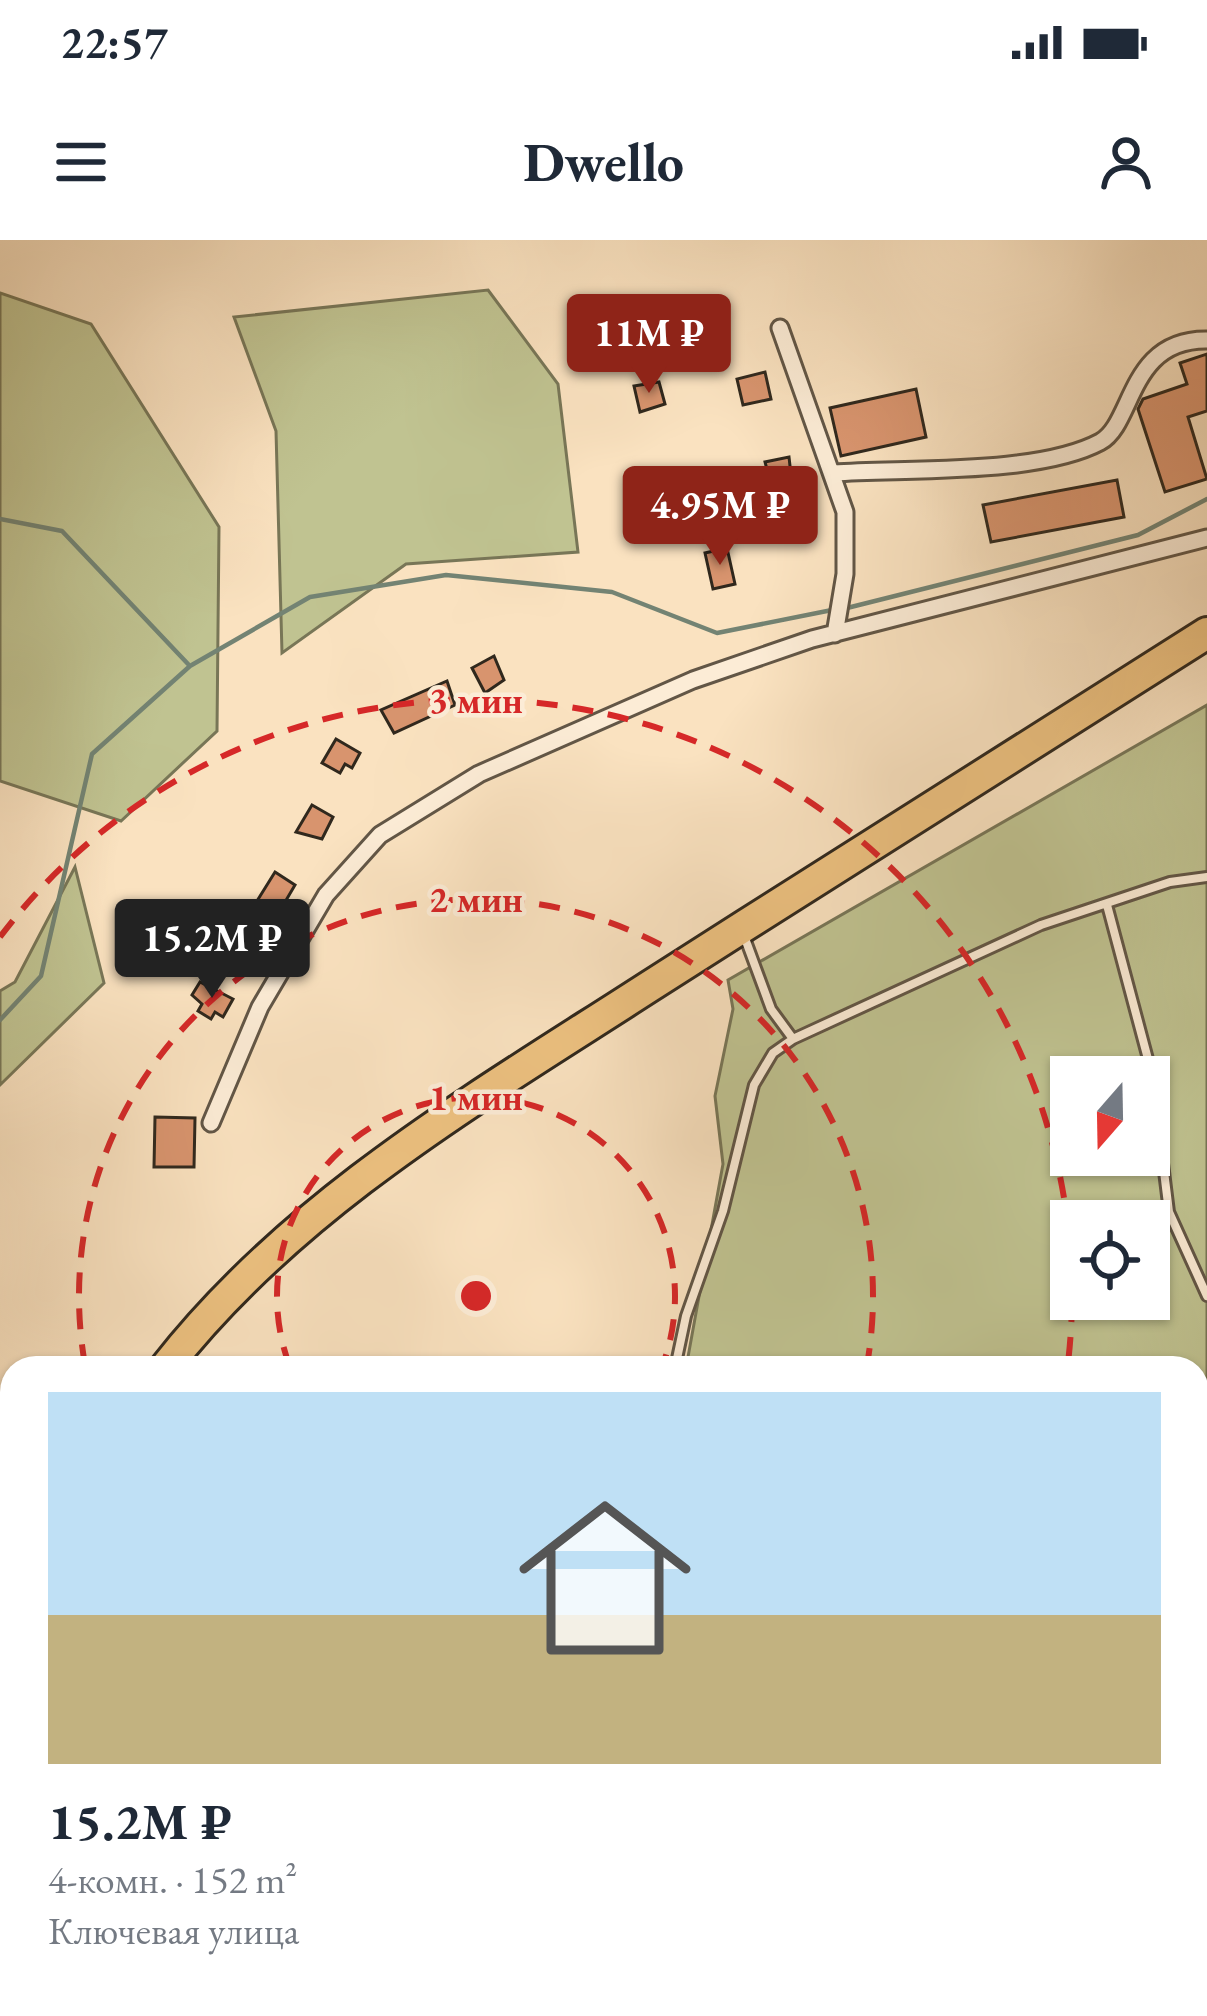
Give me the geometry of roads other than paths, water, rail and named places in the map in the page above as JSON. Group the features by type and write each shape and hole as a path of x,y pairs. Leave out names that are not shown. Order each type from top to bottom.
{"highway":[{"path":"175,1356 271,1253 423,1133 1207,634"}],"street":[{"path":"780,328 845,512 844,574 835,634"},
{"path":"834,473 1060,461 1107,439 1138,374 1188,340 1207,340"},
{"path":"211,1123 260,1007 326,895 380,835 479,774 694,680 835,634 1207,538"}],"lane":[{"path":"678,1356 686,1316 723,1211 754,1084 773,1053 793,1039 1041,925 1170,882 1207,877"},
{"path":"1107,905 1151,1074 1169,1211 1207,1296"},
{"path":"742,928 771,1009 793,1039"}],"waterway":[{"path":"843,609 1138,535 1207,499"},
{"path":"0,519 62,531 188,664"},
{"path":"0,1020 41,976 92,754 190,666 310,597 446,575 612,592 717,633 832,610"}]}
